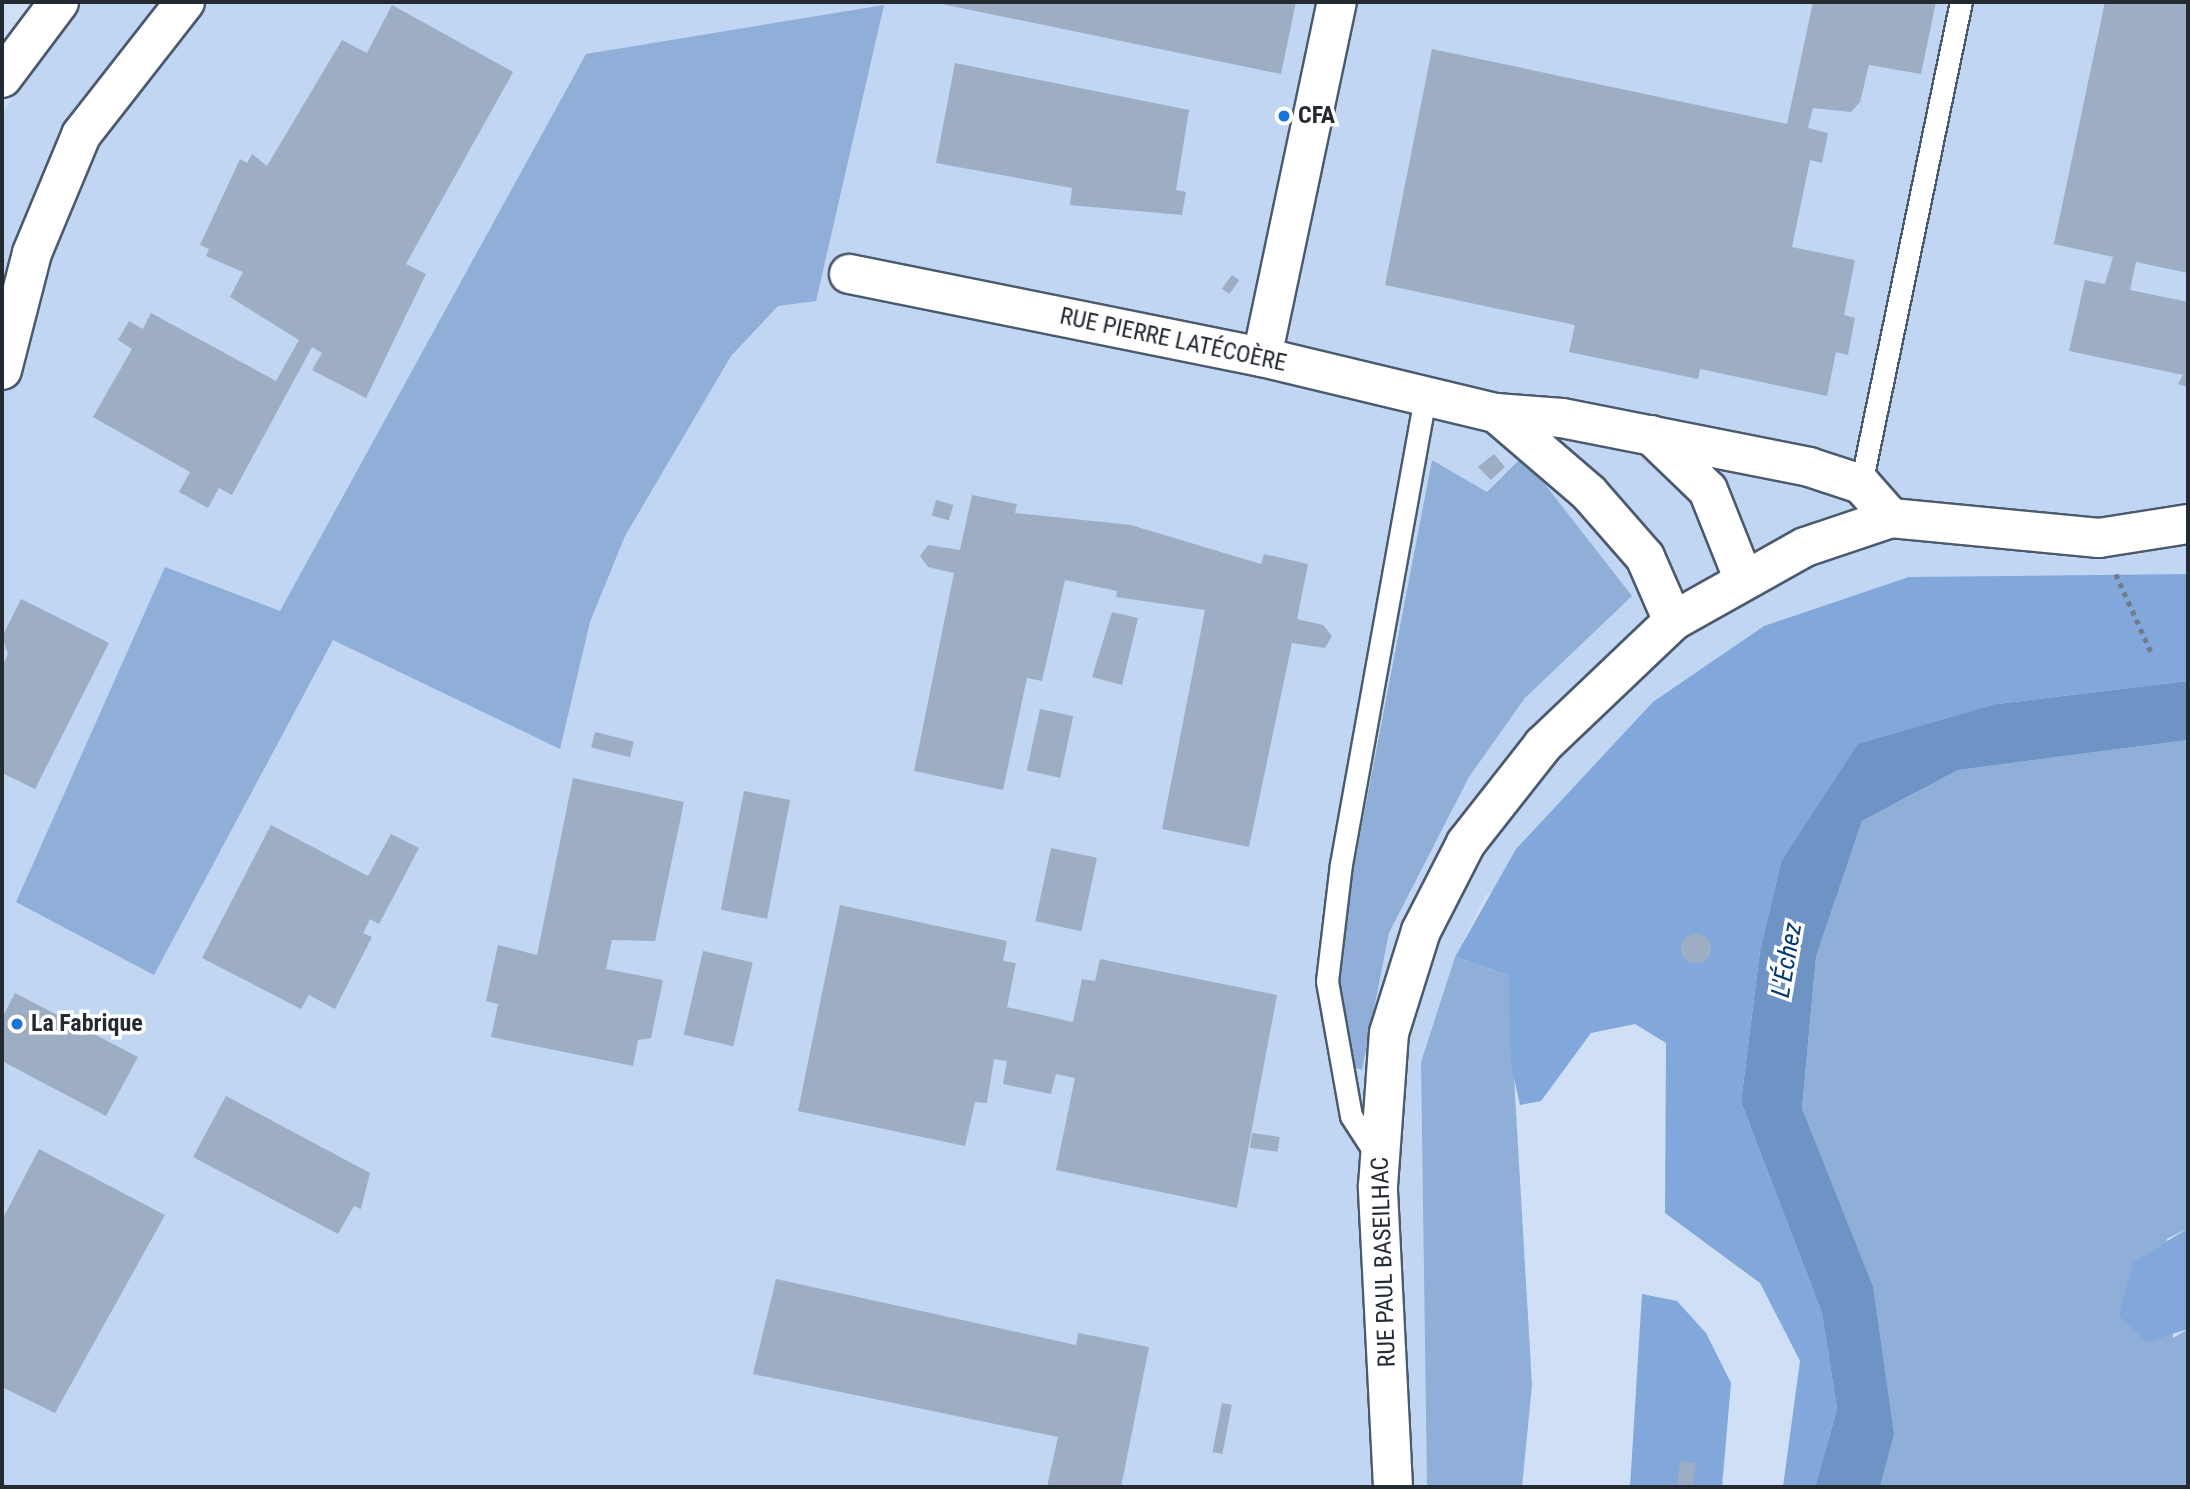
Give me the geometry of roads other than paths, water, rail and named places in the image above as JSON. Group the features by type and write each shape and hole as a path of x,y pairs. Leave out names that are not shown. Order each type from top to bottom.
{"street":[{"path":"2,78 59,2"},
{"path":"2,370 32,253 81,135 185,2"},
{"path":"1262,357 1337,2"},
{"name":"RUE PIERRE LATÉCOÈRE","path":"849,274 1262,357 1496,413 1651,435 1861,484"},
{"name":"RUE PIERRE LATÉCOÈRE","path":"1496,413 1589,493 1645,557 1673,621"},
{"path":"1651,435 1708,490 1743,578"},
{"path":"1861,484 1891,518 2099,538 2188,524"},
{"name":"RUE PAUL BASEILHAC","path":"1393,1487 1380,1160 1389,1033 1421,931 1466,843 1560,727 1673,621 1743,578 1805,547 1891,518"}],"lane":[{"path":"1861,484 1961,2"},
{"path":"1380,1160 1351,1116 1327,981 1341,864 1425,398"}],"water":[{"name":"L'Échez","path":"2188,681 2188,740 1958,770 1862,821 1816,957 1802,1109 1873,1287 1894,1435 1880,1487 1815,1487 1837,1409 1822,1313 1741,1102 1760,951 1781,862 1858,744 1997,704"}],"place":[{"name":"CFA","path":"1284,116"},
{"name":"La Fabrique","path":"17,1024"}]}
